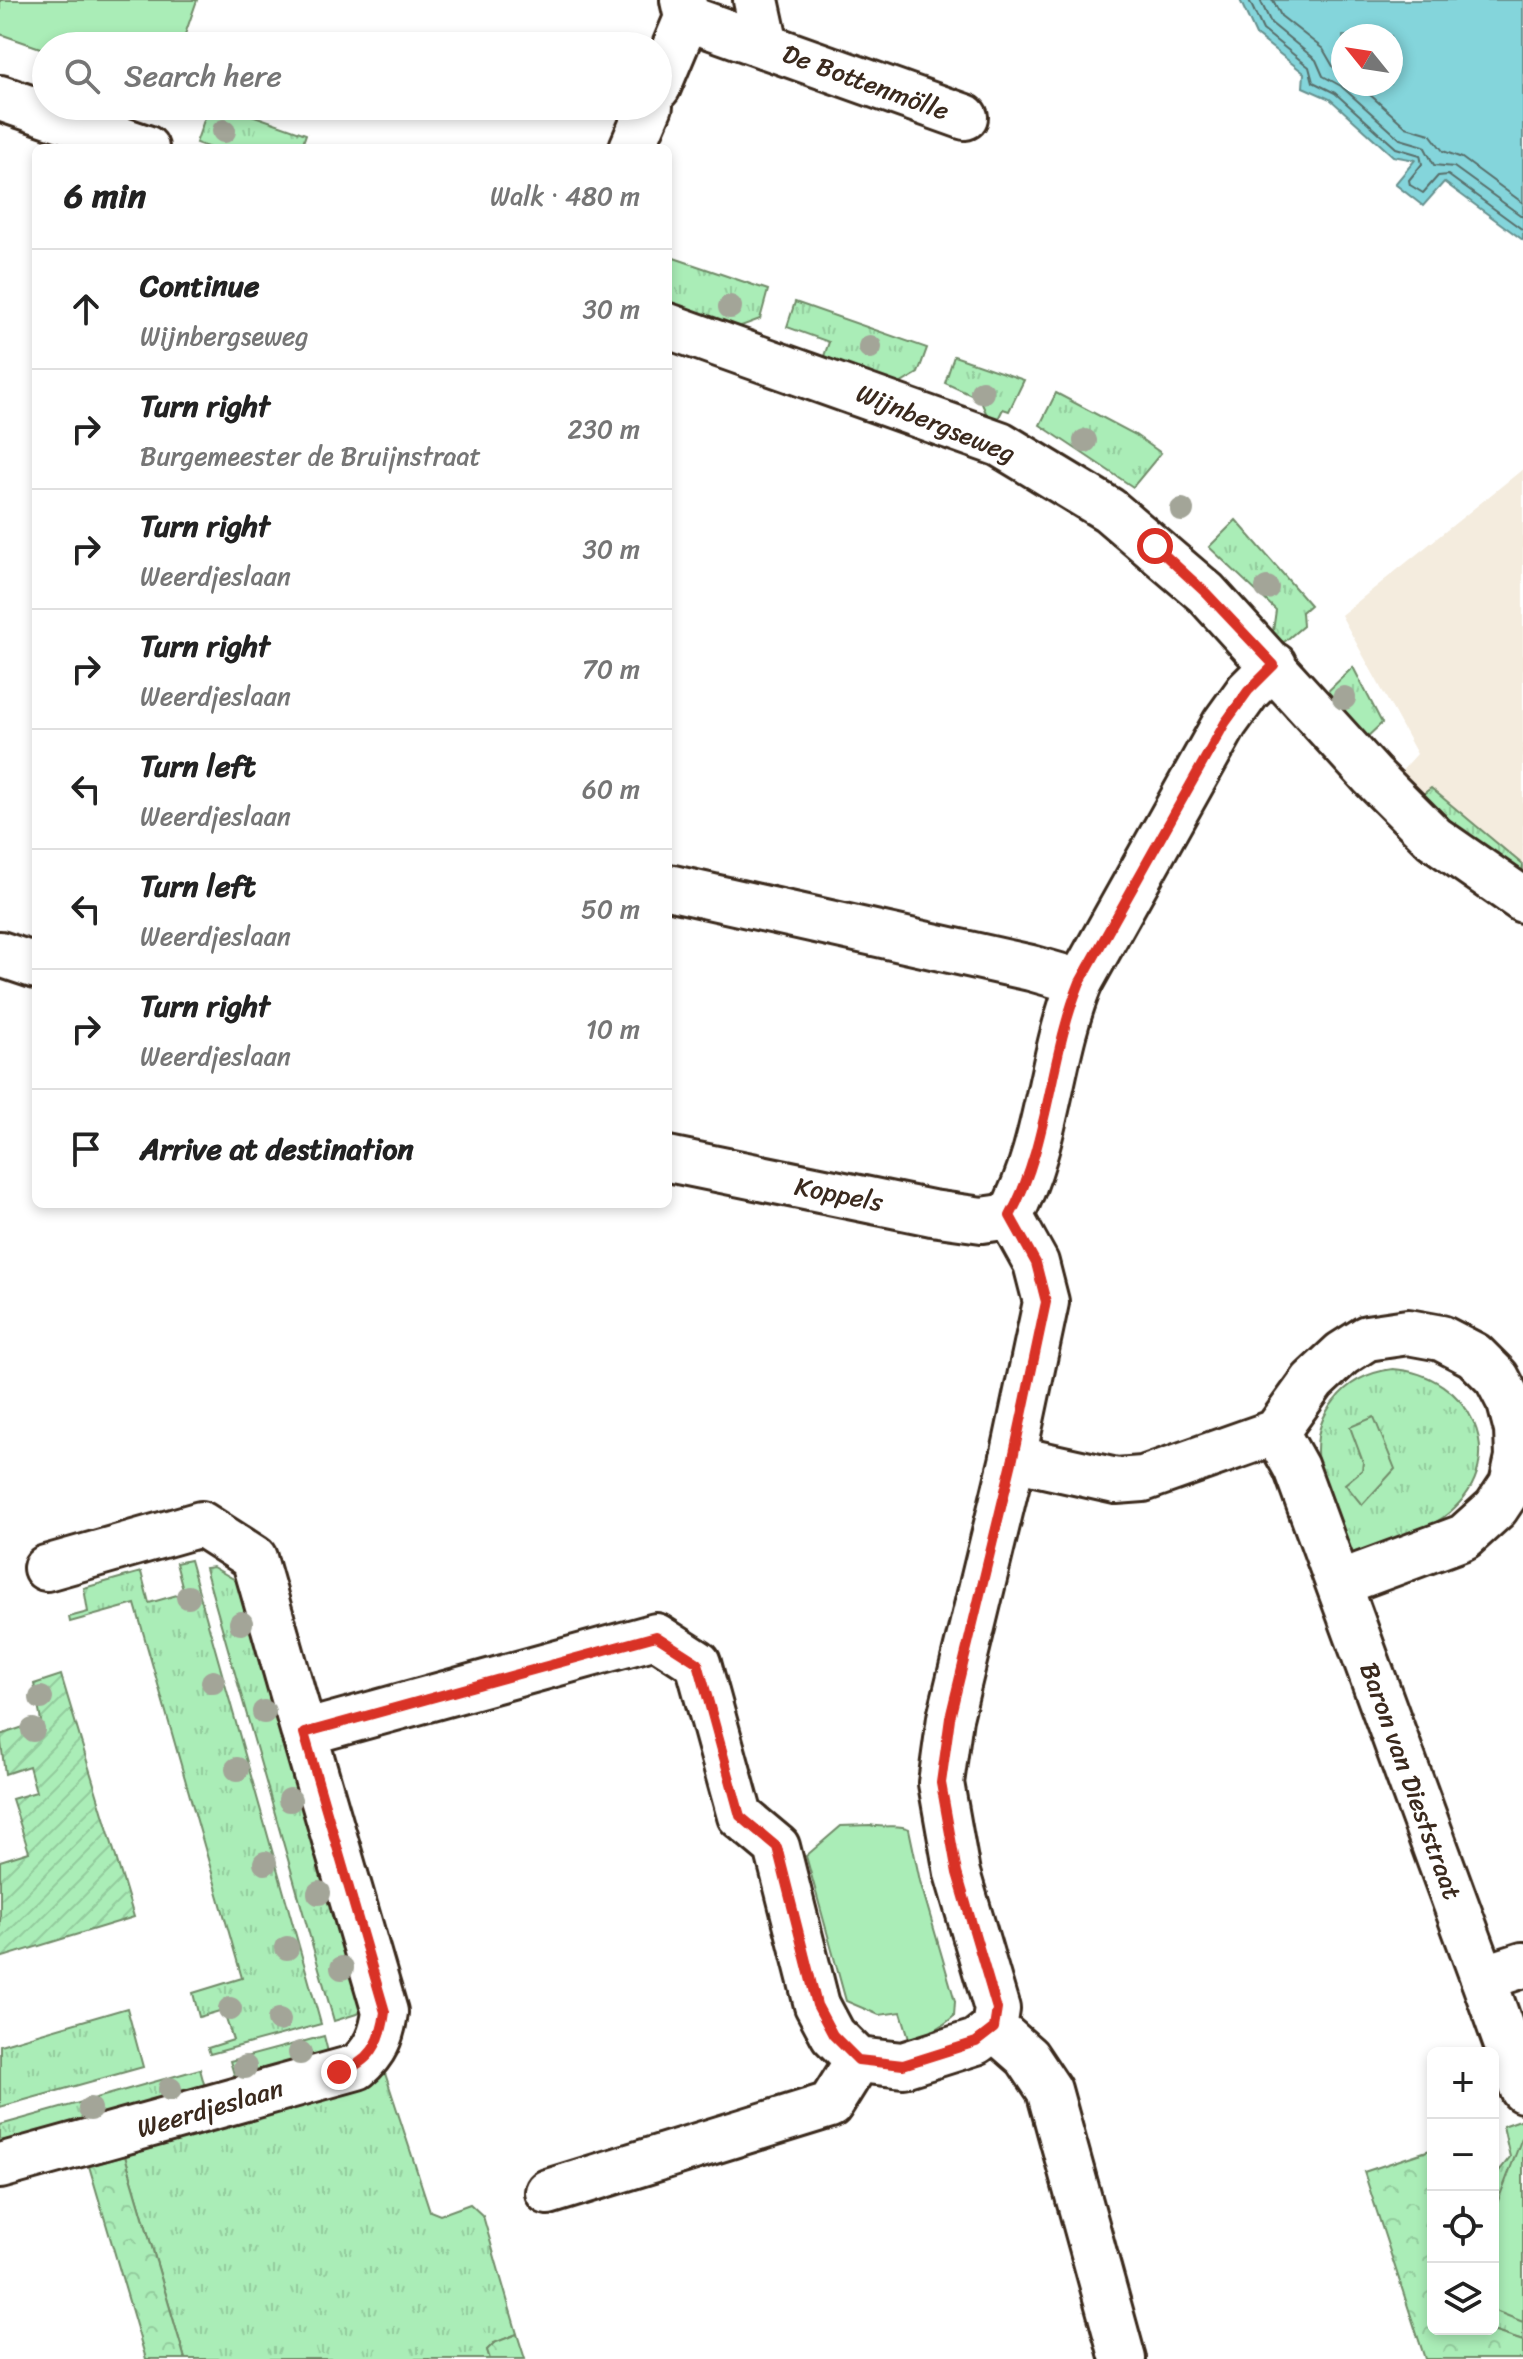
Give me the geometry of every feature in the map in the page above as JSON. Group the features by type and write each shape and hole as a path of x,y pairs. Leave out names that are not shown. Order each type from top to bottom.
{"street":[{"name":"De Bottenmölle","path":"756,0 766,46"},
{"name":"De Bottenmölle","path":"685,9 766,46 965,117"},
{"path":"672,47 685,9"},
{"path":"0,98 32,109"},
{"path":"64,120 134,144"},
{"path":"634,144 644,120"},
{"name":"Wijnbergseweg","path":"672,327 950,423 1022,457 1109,510 1155,546 1206,593 1372,776 1434,838 1523,900"},
{"path":"304,1733 656,1636 698,1663 740,1816 777,1847 817,2005 833,2035 858,2060 903,2065 976,2042 994,2028 997,2009 957,1873 941,1783 950,1718 1013,1458 1046,1302 1036,1263 1010,1216 1033,1162 1063,1028 1080,982 1225,723 1248,691 1274,665"},
{"path":"672,888 1080,982"},
{"path":"0,954 32,965"},
{"name":"Koppels","path":"672,1160 932,1213 982,1220 1010,1216"},
{"path":"1013,1458 1116,1481 1143,1479 1276,1432 1313,1381 1342,1354 1367,1338 1408,1332 1441,1338 1474,1355 1497,1378 1510,1403 1517,1430 1518,1457 1512,1484 1496,1508 1464,1537 1340,1583"},
{"name":"Baron van Dieststraat","path":"1276,1432 1296,1468 1340,1583 1503,1972 1523,2090"},
{"name":"Weerdjeslaan","path":"0,2166 357,2067 369,2057 383,2030 385,2012 254,1558 201,1524 46,1568"},
{"path":"994,2028 1027,2057 1049,2090 1123,2359"},
{"path":"548,2192 830,2105 858,2060"}],"shaded area":[{"path":"1523,469 1523,879 1490,858 1398,775 1417,754 1341,615"}],"green space":[{"path":"0,0 197,0 186,32 32,32 32,45 0,34"},
{"path":"204,120 266,120 306,134 302,144 196,143"},
{"path":"672,257 768,290 760,319 736,328 672,306"},
{"path":"795,302 927,348 918,373 898,385 823,359 829,342 787,327"},
{"path":"954,356 1024,380 1009,411 1003,409 995,425 990,422 980,399 945,383"},
{"path":"1056,393 1134,434 1161,453 1133,487 1040,425"},
{"path":"1236,520 1310,605 1302,612 1303,626 1284,642 1272,638 1276,610 1209,547"},
{"path":"1353,667 1382,723 1365,739 1324,695"},
{"path":"1431,788 1523,865 1523,877 1490,858 1419,797"},
{"path":"1393,1369 1420,1374 1443,1386 1461,1402 1474,1422 1480,1444 1478,1468 1469,1491 1439,1520 1415,1533 1348,1556 1320,1478 1318,1438 1323,1419 1346,1388 1368,1375"},
{"path":"1374,1417 1395,1469 1362,1505 1345,1484 1362,1470 1363,1462 1350,1427"},
{"path":"190,1560 321,2024 210,2054 208,2048 233,2040 223,2010 199,2017 193,1993 242,1978 135,1604 70,1622 69,1617 88,1612 84,1588 141,1572 149,1603 184,1593 176,1563"},
{"path":"213,1567 242,1584 363,2012 334,2021 205,1568"},
{"path":"61,1675 134,1917 0,1958 0,1861 29,1852 12,1799 36,1792 29,1766 5,1774 0,1735 41,1721 34,1684"},
{"path":"841,1826 909,1829 920,1881 955,2001 954,2016 949,2021 909,2038 901,2012 879,2015 846,2001 806,1856"},
{"path":"127,2008 143,2067 0,2107 0,2045"},
{"path":"324,2036 329,2056 236,2081 230,2061"},
{"path":"381,2061 430,2211 440,2215 470,2204 483,2216 517,2334 494,2343 487,2350 490,2359 185,2359 125,2156 361,2087"},
{"path":"200,2069 206,2091 0,2148 0,2125"},
{"path":"1523,2119 1523,2341 1499,2333 1499,2171 1510,2157 1503,2126"},
{"path":"1523,2135 1523,2322 1499,2312 1499,2198"},
{"path":"1427,2151 1427,2335 1499,2333 1523,2341 1523,2359 1425,2359 1364,2172"},
{"path":"125,2156 185,2359 146,2359 89,2166"},
{"path":"517,2334 525,2359 490,2359 487,2350 494,2343"}],"water":[{"path":"1240,0 1523,0 1523,240 1444,182 1423,206 1395,184 1415,160 1393,156 1330,99 1303,87 1304,73 1256,35"}],"route":[{"path":"339,2072 357,2067 369,2057 383,2030 385,2012 304,1733 541,1665 656,1636 698,1663 740,1816 777,1847 817,2005 833,2035 858,2060 880,2065 903,2065 976,2042 994,2028 997,2009 957,1873 941,1783 950,1718 1013,1458 1046,1302 1044,1283 1036,1263 1010,1216 1022,1194 1033,1162 1063,1028 1080,982 1225,723 1248,691 1274,665 1206,593 1155,546"}]}
